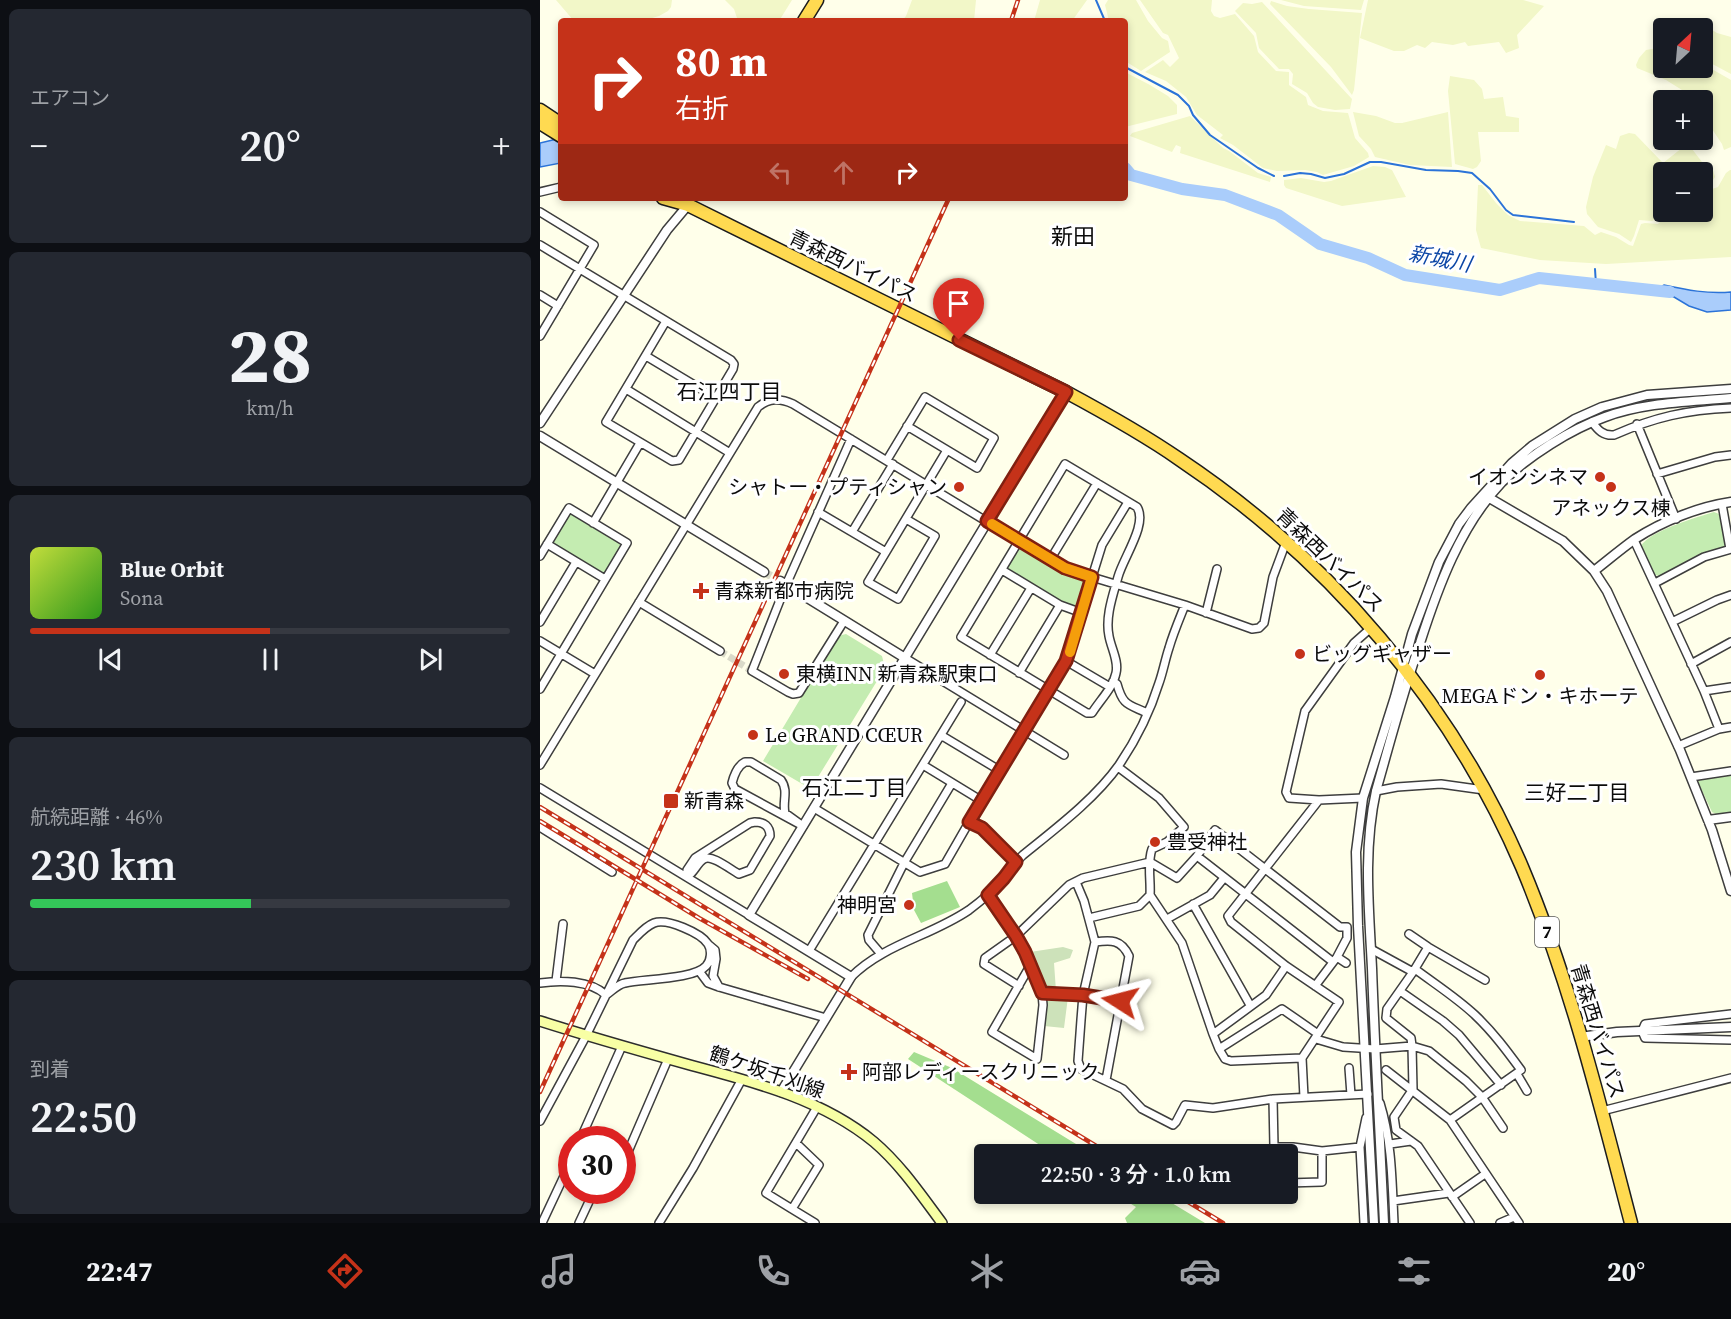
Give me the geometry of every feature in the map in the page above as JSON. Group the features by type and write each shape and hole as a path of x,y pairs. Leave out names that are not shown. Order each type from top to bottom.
{"highway":[{"path":"806,18 817,0"},
{"path":"540,111 550,125"},
{"name":"青森西バイパス","path":"690,201 1120,421 1179,458 1226,492 1286,542 1371,627 1434,707 1484,790 1521,866 1568,994 1631,1223"}],"main road":[{"name":"鶴ケ坂千刈線","path":"540,1021 742,1079 817,1107 876,1143 893,1160 942,1223"}],"street":[{"path":"540,192 558,188"},
{"path":"540,423 687,201"},
{"path":"540,212 594,245 540,336"},
{"path":"540,245 731,360 734,364 696,431 678,460 675,461 606,422 666,321"},
{"path":"540,295 558,306"},
{"path":"646,356 716,398"},
{"path":"626,389 730,453"},
{"path":"1374,1223 1368,1110 1371,949 1368,848 1376,791 1419,614 1439,562 1460,524 1512,463 1532,446 1575,419 1602,407 1647,395 1731,389"},
{"path":"749,915 1066,392"},
{"path":"852,532 907,426 925,397 994,438 976,468 907,426"},
{"path":"1486,496 1519,467 1556,441 1592,422 1644,406 1731,398"},
{"path":"540,765 758,407 770,400 786,400 794,404 1065,568 1252,628 1259,628 1264,622 1273,577 1286,542"},
{"path":"1592,422 1598,430 1614,435 1657,418 1695,410 1731,408"},
{"path":"1637,424 1676,519"},
{"path":"540,436 764,572"},
{"path":"844,621 799,693 788,692 752,670 783,583 851,439"},
{"path":"593,523 640,443"},
{"path":"906,519 935,536 898,599 868,582 947,450"},
{"path":"1658,474 1715,457 1731,455"},
{"path":"1065,464 1096,483 1140,511 1139,530 1121,566 1111,600 1108,625 1116,672 1092,713 1087,713 961,637 1065,464"},
{"path":"1050,560 1096,483"},
{"path":"1486,496 1563,541 1594,571 1607,591 1691,777 1727,866 1731,891"},
{"path":"814,808 920,872 945,864 1066,661 1102,545 1128,502"},
{"path":"1594,571 1635,540 1676,519 1726,503 1730,549 1704,557 1655,583"},
{"path":"540,556 569,508 627,543 540,689"},
{"path":"818,512 886,552"},
{"path":"1635,540 1719,729"},
{"path":"547,544 606,579"},
{"path":"540,622 576,562"},
{"path":"1206,613 1217,569"},
{"path":"1002,570 1060,605 1082,613"},
{"path":"783,583 1064,755"},
{"path":"990,655 1031,588"},
{"path":"1672,622 1731,594"},
{"path":"639,602 720,651"},
{"path":"1020,673 1060,605"},
{"path":"781,1092 851,977 861,967 881,954 966,912 988,895 1016,862 1078,808 1118,767 1148,713 1185,606"},
{"path":"1363,798 1319,800 1289,798 1286,792 1305,711 1354,643 1371,627"},
{"path":"540,641 595,674"},
{"path":"1691,664 1731,642"},
{"path":"1066,661 1111,684 1117,684 1121,698 1127,704 1148,713"},
{"path":"1384,1223 1378,1098 1370,1049 1358,926 1356,852 1363,798 1395,696 1406,671"},
{"path":"1704,691 1731,687"},
{"path":"809,951 961,702"},
{"path":"1678,746 1719,729 1731,727"},
{"path":"940,737 944,737 999,770"},
{"path":"751,762 781,780 786,790 785,813 803,826 735,789 732,783 733,777 740,764 751,762"},
{"path":"923,765 982,801"},
{"path":"1089,918 1139,906 1149,895 1152,849 1167,842 1184,827 1159,798 1118,767"},
{"path":"1691,777 1731,771"},
{"path":"881,954 868,940 868,935 904,863 952,783"},
{"path":"1376,791 1441,784 1484,790"},
{"path":"540,788 851,977"},
{"path":"1304,1097 1302,1058 1339,1002 1286,966 1231,922 1228,916 1319,800"},
{"path":"1708,820 1731,817"},
{"path":"760,822 767,825 770,830 768,840 747,872 739,874 708,858 703,860 687,877 687,870 695,858 750,823 760,822"},
{"path":"969,822 982,828 1016,862"},
{"path":"540,827 612,872"},
{"path":"1019,986 984,964 985,958 1016,936 1069,885 1083,878 1150,862 1177,878 1197,856 1215,830 1340,927 1358,926"},
{"path":"1197,856 1335,959 1346,963"},
{"path":"1167,919 1210,895 1224,878"},
{"path":"1076,882 1084,901 1095,942 1083,995 1078,1061 1081,1069 1123,1089 1142,1109 1173,1125 1185,1105 1213,1108 1273,1099 1368,1094"},
{"path":"988,895 1016,936 1030,966 1042,993 1043,1005 1037,1059 992,1032 1030,966"},
{"path":"1149,895 1182,943 1213,1034 1225,1059 1231,1061 1302,1058"},
{"path":"1193,904 1251,1005"},
{"path":"540,1120 586,1036 633,940 642,931 655,922 668,922 701,938 715,950 713,976 719,987"},
{"path":"556,981 563,924"},
{"path":"1315,986 1347,938 1347,927"},
{"path":"1409,934 1485,980"},
{"path":"1095,942 1111,940 1120,944 1129,956 1106,1080"},
{"path":"606,995 624,983 699,971 710,960 709,945"},
{"path":"1428,947 1387,1009 1386,1018 1411,1038 1412,1046 1413,1089 1394,1117 1396,1130 1418,1146 1470,1223"},
{"path":"1371,949 1414,970 1462,1003 1491,1031 1521,1070 1450,1120"},
{"path":"1213,1034 1266,994 1286,966"},
{"path":"699,971 708,982 719,987 826,1018"},
{"path":"540,983 574,982 601,990 606,995"},
{"path":"1400,992 1443,1021 1459,1035 1501,1085"},
{"path":"1042,993 1083,995 1120,1001"},
{"path":"1219,1049 1282,1010 1317,1036 1343,1047 1370,1049 1412,1046 1429,1051 1466,1081 1482,1097 1503,1128"},
{"path":"1642,1031 1646,1024 1731,1014"},
{"path":"1580,1036 1731,1027"},
{"path":"1642,1031 1645,1038 1731,1040"},
{"path":"586,1126 622,1046"},
{"path":"636,1133 668,1059"},
{"path":"1350,1068 1351,1095"},
{"path":"1386,1070 1450,1120 1516,1220 1500,1223"},
{"path":"1517,1074 1527,1090"},
{"path":"1602,1111 1731,1078"},
{"path":"659,1223 693,1168 742,1079"},
{"path":"1378,1098 1390,1144 1394,1223"},
{"path":"1273,1099 1274,1144"},
{"path":"815,1223 766,1193 817,1107"},
{"path":"1364,1223 1360,1147 1368,1110"},
{"path":"1390,1144 1411,1141"},
{"path":"792,1209 819,1165 796,1143"},
{"path":"1298,1148 1322,1151 1360,1147"},
{"path":"1298,1182 1323,1182 1322,1151"},
{"path":"1393,1201 1451,1195 1485,1174"},
{"path":"542,1223 558,1189"},
{"path":"579,1223 588,1204"}],"green space":[{"path":"556,0 672,0 668,11 652,18 571,18"},
{"path":"725,0 792,0 781,18 737,18 734,9"},
{"path":"912,0 976,0 974,18 904,18"},
{"path":"1040,0 1087,0 1074,18 1035,18"},
{"path":"1108,0 1136,0 1148,21 1162,38 1168,41 1170,52 1141,71 1128,63 1128,18 1108,18 1105,5"},
{"path":"1140,0 1212,0 1211,11 1214,16 1220,18 1235,14 1254,36 1258,52 1276,71 1289,72 1289,85 1306,97 1308,105 1323,111 1348,113 1355,138 1369,157 1354,166 1323,175 1305,170 1277,171 1263,168 1220,138 1223,135 1197,115 1186,97 1166,81 1145,72 1163,60 1170,67 1179,58 1168,35 1163,33"},
{"path":"1281,0 1364,0 1361,10 1304,6"},
{"path":"1368,0 1523,0 1544,6 1517,35 1519,48 1506,53 1499,42 1468,46 1465,42 1453,45 1432,42 1425,48 1417,45 1404,51 1394,51 1360,38"},
{"path":"1271,1 1309,9 1362,13 1352,95 1331,67 1270,4"},
{"path":"1262,2 1352,99 1350,109 1335,110 1318,107 1307,93 1292,84 1293,74 1289,69 1279,69 1259,48 1256,33 1235,11 1243,3"},
{"path":"1713,31 1731,37 1731,74 1713,64"},
{"path":"1653,49 1653,75 1637,68 1636,65 1646,50"},
{"path":"1713,70 1731,80 1731,147 1724,150 1713,130 1713,90 1682,90 1661,78 1713,78"},
{"path":"1128,74 1168,96 1177,105 1177,114 1128,126"},
{"path":"1450,76 1474,80 1482,89 1484,99 1503,97 1506,116 1519,118 1519,132 1478,132 1481,161 1473,169 1455,164 1448,91"},
{"path":"1353,112 1402,123 1448,112 1452,167 1410,165 1375,157 1359,136"},
{"path":"1190,116 1223,148 1258,173 1271,177 1270,182 1180,153 1181,147 1176,145 1172,152 1130,136 1132,133"},
{"path":"1635,134 1662,162 1653,162 1653,220 1639,220 1631,242 1619,234 1598,227 1587,214 1586,207 1593,177 1606,145 1616,149 1620,136"},
{"path":"1679,150 1693,150 1702,162 1664,162"},
{"path":"1373,166 1392,170 1406,197 1342,206 1286,188 1284,185 1284,180 1301,178 1331,181"},
{"path":"1731,170 1731,257 1606,264 1540,260 1481,248 1476,230 1478,185 1482,185 1508,215 1520,221 1584,226 1595,235 1601,232 1633,246 1641,224 1713,222 1713,189 1718,187 1726,173"},
{"path":"1714,512 1719,514 1726,543 1724,547 1694,557 1659,576 1655,575 1641,546 1646,540 1674,525"},
{"path":"574,514 621,542 622,547 608,572 603,574 554,544 553,540 568,515"},
{"path":"1024,547 1086,578 1087,582 1080,605 1073,606 1054,600 1009,571 1008,567 1018,548"},
{"path":"846,634 882,656 885,668 815,782 804,785 763,761 838,636"},
{"path":"1731,774 1731,812 1716,814 1712,812 1698,782 1701,778"},
{"path":"947,881 960,907 921,923 914,910 912,893"},
{"path":"1063,947 1073,950 1070,958 1054,963 1056,991 1045,991 1030,952"},
{"path":"1046,995 1068,997 1064,1028 1044,1026"},
{"path":"914,1052 952,1068 1076,1144 1038,1144 908,1059"},
{"path":"1131,1204 1174,1204 1205,1223 1127,1223 1125,1218 1136,1207"}],"water":[{"path":"558,139 558,164 540,167 540,143"},
{"path":"1664,285 1705,292 1731,292 1731,310 1707,312 1689,306 1655,290"}],"waterway":[{"path":"1096,0 1104,18"},
{"path":"1128,69 1178,95 1210,135 1258,168 1274,176"},
{"path":"1284,176 1300,173 1325,178 1344,174 1370,162 1426,170 1472,173 1513,215 1574,222"},
{"name":"新城川","path":"1128,172 1131,175 1182,189 1225,195 1278,215 1320,244 1368,258 1405,275 1500,290 1539,278 1670,292"},
{"path":"1595,269 1596,285"}],"tunnel":[{"path":"764,572 780,581"},
{"path":"720,651 752,671"}],"railway":[{"path":"1012,18 1018,0"},
{"path":"540,1092 948,201"},
{"path":"540,807 1093,1144"},
{"path":"540,821 699,918 808,979"},
{"path":"1192,1204 1223,1223"}],"slow traffic":[{"path":"992,524 1065,568 1092,577 1070,652"}],"place":[{"name":"イオンシネマ","path":"1600,477"},
{"name":"シャトー・プティシャン","path":"959,487"},
{"name":"アネックス棟","path":"1611,487"},
{"name":"青森新都市病院","path":"701,591"},
{"name":"ビッグギャザー","path":"1300,654"},
{"name":"東横INN 新青森駅東口","path":"784,674"},
{"name":"MEGAドン・キホーテ","path":"1540,675"},
{"name":"Le GRAND CŒUR","path":"753,735"},
{"name":"新青森","path":"671,801"},
{"name":"豊受神社","path":"1155,842"},
{"name":"神明宮","path":"909,905"},
{"name":"阿部レディースクリニック","path":"849,1072"}],"district":[{"name":"新田","path":"1073,236"},
{"name":"石江四丁目","path":"729,392"},
{"name":"石江二丁目","path":"854,788"},
{"name":"三好二丁目","path":"1577,793"}],"route":[{"path":"959,340 1066,392 987,521 1065,568 1092,577 1066,661 969,822 982,828 1016,862 988,895 1025,952 1042,993 1083,995 1120,1001"}]}
